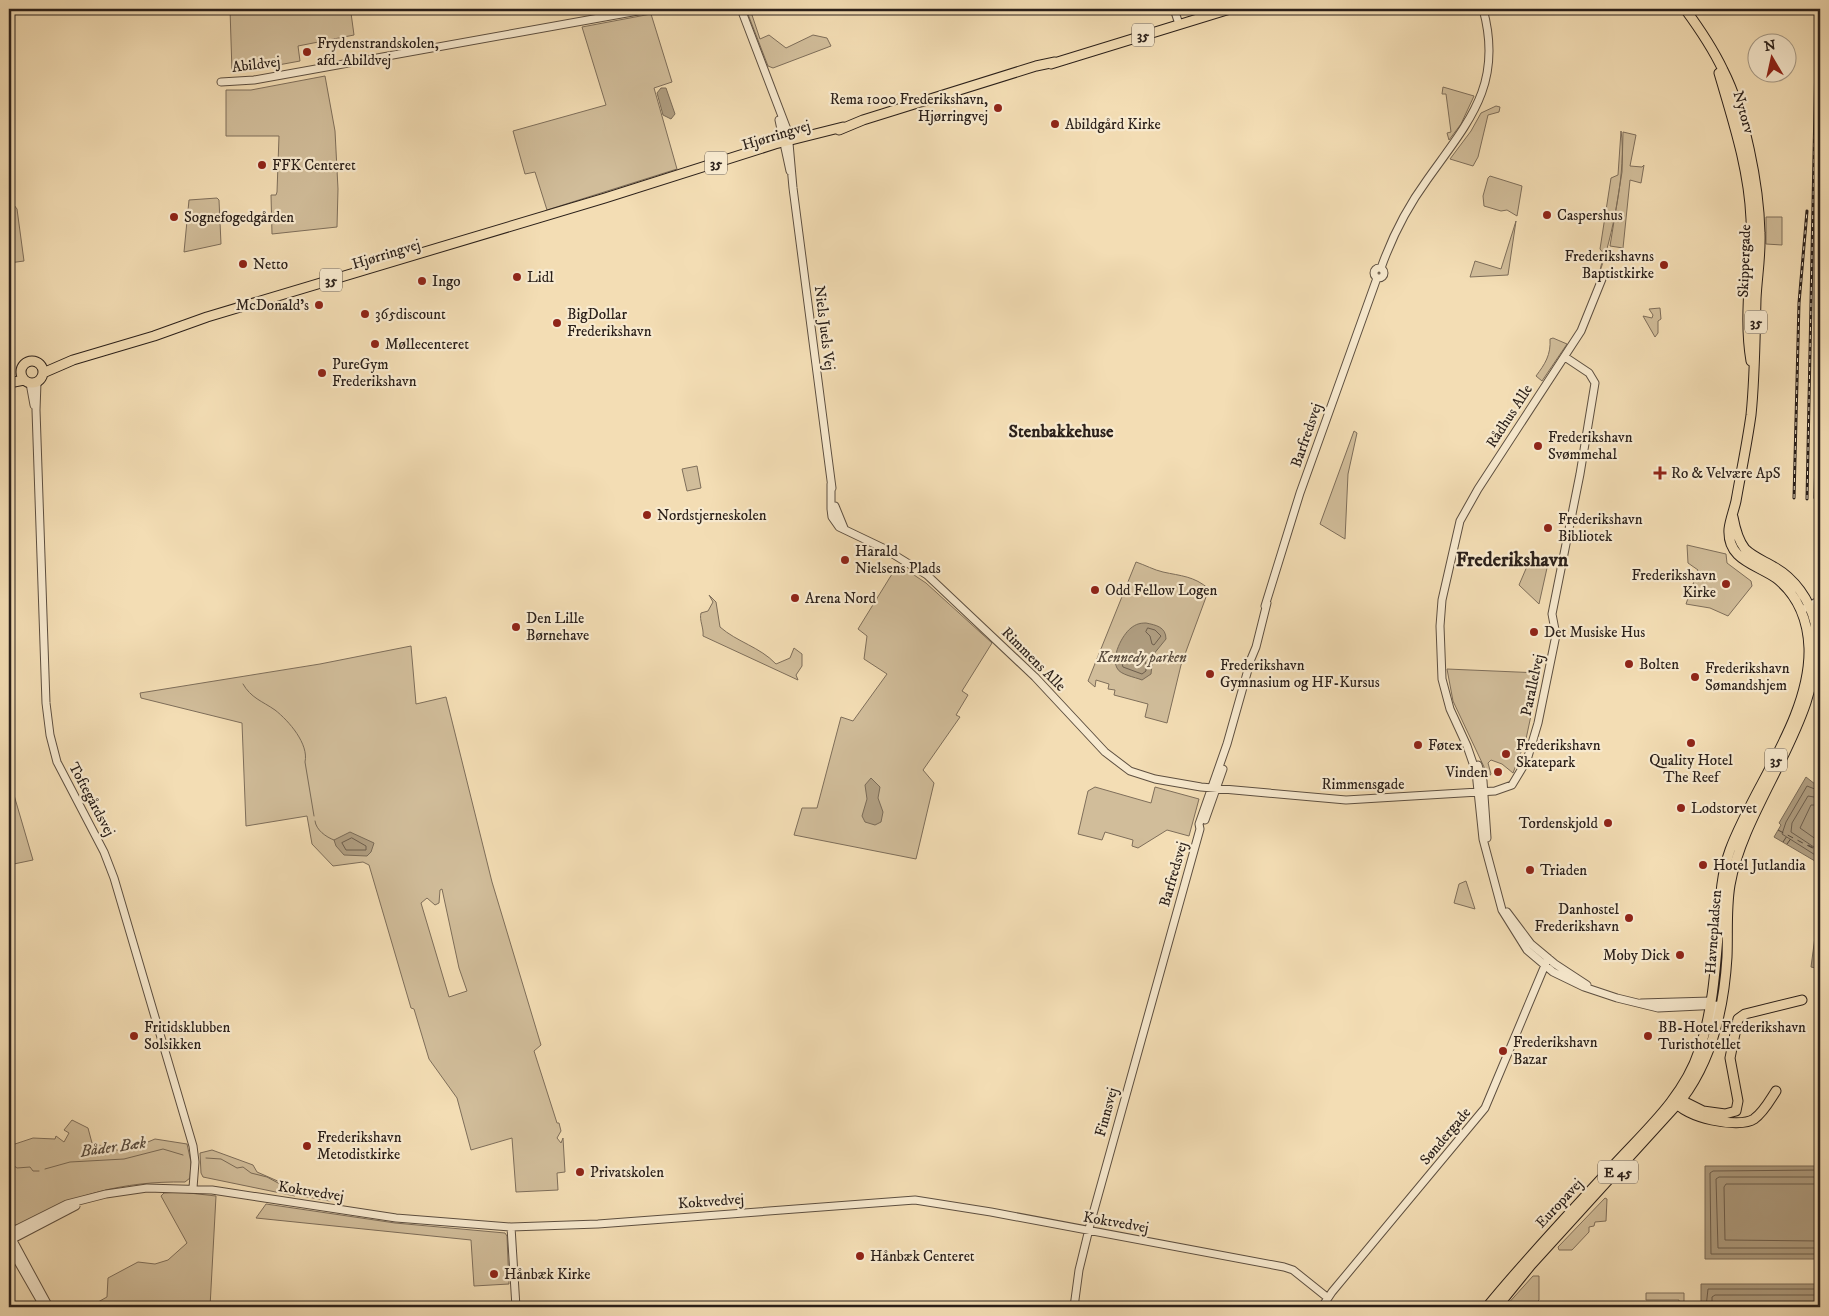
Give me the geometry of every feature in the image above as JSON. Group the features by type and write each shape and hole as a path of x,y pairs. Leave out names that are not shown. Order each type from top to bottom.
{"main road":[{"name":"Hjørringvej","path":"42,369 165,332 207,317 530,221 568,214 592,207 605,198 657,182 673,181 787,143 997,79 1010,79 1043,69 1055,62 1230,9"},
{"name":"Nytorv","path":"1685,9 1715,56 1746,156"},
{"name":"Skippergade","path":"1735,541 1729,529 1733,517 1750,416 1760,234 1746,156"},
{"name":"35","path":"28,379 27,363 34,362 42,369"},
{"path":"28,379 42,369"},
{"name":"35","path":"9,377 28,379"},
{"name":"35","path":"9,383 28,379"},
{"name":"Havnepladsen","path":"1678,1101 1700,1072 1713,1040 1721,888 1727,858 1736,835 1771,769 1806,680 1809,647 1809,610 1784,585 1739,557 1735,541"},
{"path":"1678,1101 1702,1112 1725,1114 1736,1111 1738,1101 1730,1058 1734,1030 1740,1017 1802,1000"},
{"name":"Havnepladsen","path":"1678,1101 1692,1070 1714,1005"},
{"path":"1678,1101 1698,1117 1716,1120 1751,1120 1764,1108 1776,1091"},
{"name":"Europavej","path":"1487,1307 1530,1254 1678,1101"},
{"name":"Europavej","path":"1497,1307 1678,1101"}],"street":[{"name":"Abildvej","path":"221,82 254,80 650,9"},
{"name":"Niels Juels Vej","path":"741,9 788,132 787,143 835,516"},
{"path":"1174,9 1180,24"},
{"name":"Barfredsvej","path":"1172,926 1200,829 1215,788 1265,615 1266,603 1300,493 1377,278 1374,271 1381,268 1405,216 1426,181 1469,123 1481,96 1489,57 1483,9"},
{"name":"Rådhus Alle","path":"1602,279 1588,317 1565,357 1468,503 1456,536 1442,600 1440,665 1445,696 1476,772 1480,792 1483,840 1500,902 1507,921 1527,950 1546,961 1553,972 1617,998 1641,1003 1714,1005"},
{"name":"Parallelvej","path":"1512,785 1521,773 1532,744 1556,634 1552,614 1580,474 1594,380 1590,373 1565,357"},
{"name":"Toftegårdsvej","path":"28,379 36,410 46,703 50,735 58,762 104,852 114,878 193,1146 195,1162 193,1188"},
{"name":"Rimmens Alle","path":"835,516 844,528 906,561 936,582 1035,677 1122,766 1155,779 1215,788"},
{"path":"1809,610 1820,600"},
{"name":"Rimmensgade","path":"1215,788 1346,800 1495,792 1512,785"},
{"name":"Finnsvej","path":"1074,1307 1078,1276 1088,1231 1172,926"},
{"name":"Søndergade","path":"1322,1307 1486,1108 1546,961"},
{"name":"Koktvedvej","path":"10,1236 84,1200 147,1188 193,1188 396,1218 511,1227 598,1224 914,1200 991,1212 1288,1267 1328,1298"},
{"path":"511,1227 516,1307"},
{"path":"10,1236 49,1307"},
{"path":"9,1246 44,1307"}],"green space":[{"path":"230,9 375,9 351,13 354,35 298,46 300,61 232,72"},
{"path":"746,9 750,9 760,39 769,35 786,48 813,35 827,38 831,46 773,68 768,66"},
{"path":"651,14 672,82 654,88 677,169 547,210 535,172 525,174 513,131 606,105 582,27"},
{"path":"325,76 335,131 338,189 337,227 272,234 271,195 276,195 277,192 279,136 226,136 226,90 251,90"},
{"path":"1443,87 1474,96 1461,124 1449,140 1447,133 1451,132 1446,94 1442,94"},
{"path":"1496,106 1500,107 1499,112 1488,115 1478,157 1473,166 1450,159 1471,131 1481,113"},
{"path":"1621,131 1622,164 1617,203 1609,242 1599,274 1604,254 1600,249 1611,178 1618,175"},
{"path":"1623,132 1636,135 1630,166 1642,167 1644,165 1641,183 1630,180 1623,248 1610,246 1622,172"},
{"path":"1490,176 1522,186 1517,216 1507,210 1501,211 1484,206 1483,196"},
{"path":"217,198 219,200 221,244 184,252 189,200"},
{"path":"14,205 17,209 24,261 9,263 9,206"},
{"path":"1766,217 1782,217 1782,245 1766,244"},
{"path":"1516,221 1508,275 1470,277 1475,261 1501,269"},
{"path":"1660,308 1661,319 1658,321 1658,333 1655,337 1643,316 1652,318 1653,315 1649,309"},
{"path":"1553,338 1567,344 1542,381 1536,376 1547,359 1550,350 1550,339"},
{"path":"1354,431 1357,433 1348,474 1345,539 1320,524"},
{"path":"697,466 701,488 687,491 682,469"},
{"path":"1687,545 1726,554 1727,563 1751,581 1752,586 1728,616 1710,608 1686,604 1698,570 1688,563"},
{"path":"1549,559 1539,604 1519,585 1528,564"},
{"name":"Kennedy parken","path":"1136,562 1160,571 1193,579 1209,589 1181,665 1167,723 1145,717 1148,704 1114,695 1115,690 1108,689 1109,684 1096,680 1095,687 1088,681"},
{"path":"908,571 926,583 992,643 962,691 968,695 956,715 960,717 923,770 934,783 916,859 794,835 802,808 817,808 841,717 853,721 887,674 864,659 867,636 858,629 892,574"},
{"path":"709,595 716,602 720,627 763,653 776,664 790,658 794,648 802,654 802,666 796,675 798,680 703,636 701,613 708,611 713,602"},
{"path":"411,646 416,704 446,697 492,882 541,1045 534,1051 557,1123 559,1123 561,1131 557,1138 561,1143 563,1138 565,1172 557,1173 558,1190 516,1192 512,1138 471,1150 457,1098 429,1059 414,1009 411,1008 369,865 363,862 333,866 312,844 307,816 246,826 242,723 141,698 140,693 320,664","holes":["442,889 459,968 467,991 449,997 421,903 427,898 435,905 439,903 440,890"]},
{"path":"1447,669 1540,673 1526,739 1513,773 1502,764 1491,760 1488,763 1491,774 1487,779 1485,769 1453,701"},
{"path":"9,778 33,860 9,865"},
{"path":"1095,787 1151,803 1155,787 1199,799 1189,836 1167,830 1138,848 1132,846 1133,840 1105,832 1102,840 1078,834 1088,791"},
{"path":"1466,881 1475,909 1454,903 1459,884"},
{"path":"72,1120 88,1128 92,1143 124,1152 155,1139 187,1144 191,1162 190,1178 185,1182 140,1184 98,1192 58,1205 18,1225 12,1225 9,1222 9,1146 33,1138 55,1139 56,1136 64,1142 69,1133 64,1130"},
{"path":"212,1150 253,1165 257,1172 296,1189 295,1196 203,1177 200,1153"},
{"path":"180,1192 216,1196 210,1307 192,1307 192,1303 175,1305 175,1307 89,1307 107,1297 108,1278 138,1262 155,1264 168,1260 187,1243 161,1196 164,1193"},
{"path":"1605,1198 1607,1199 1606,1221 1595,1222 1594,1226 1589,1227 1589,1232 1572,1250 1559,1250 1558,1247"},
{"path":"266,1204 395,1223 505,1233 507,1236 509,1284 474,1286 471,1240 256,1218"},
{"path":"1533,1276 1539,1276 1539,1300 1536,1303 1505,1307"},
{"path":"1646,1293 1684,1293 1684,1304 1679,1304 1679,1300 1646,1300"}],"water":[{"path":"661,88 666,88 675,114 671,119 663,115 657,93"},
{"path":"1146,623 1162,629 1166,639 1153,655 1151,674 1142,680 1124,674 1119,670 1115,658 1118,646 1128,631 1136,625"},
{"path":"1806,777 1820,788 1820,864 1774,837 1781,825 1779,823"},
{"path":"871,778 880,787 878,798 883,812 881,822 875,825 865,822 862,816 867,799 865,785"},
{"path":"350,832 374,843 371,852 367,856 344,855 336,846 334,840"},
{"path":"1820,899 1820,969 1811,967"},
{"path":"1705,1166 1820,1166 1820,1259 1705,1259"},
{"path":"1701,1284 1820,1284 1820,1307 1701,1307"}],"waterway":[{"path":"243,684 253,696 275,710 297,733 304,748 314,816"},
{"path":"315,821 322,833 334,840"},
{"name":"Båder Bæk","path":"45,1169 70,1162 124,1159 163,1149 183,1155"},
{"name":"Båder Bæk","path":"206,1158 221,1159 237,1168 243,1167 251,1173 267,1177 302,1196 330,1201"},
{"name":"Båder Bæk","path":"9,1162 17,1168 30,1167 33,1171 39,1171"}],"ferry route":[{"path":"1778,830 1820,852"},
{"path":"1783,842 1787,836"},
{"path":"1787,844 1792,837"},
{"path":"1808,845 1820,851"}],"railway":[{"path":"1807,499 1817,9"},
{"path":"1794,498 1799,303 1807,211"},
{"path":"1815,498 1820,289"}],"place":[{"name":"Frydenstrandskolen, afd. Abildvej","path":"307,52"},
{"name":"Rema 1000 Frederikshavn, Hjørringvej","path":"998,108"},
{"name":"Abildgård Kirke","path":"1055,124"},
{"name":"FFK Centeret","path":"262,165"},
{"name":"Caspershus","path":"1547,215"},
{"name":"Sognefogedgården","path":"174,217"},
{"name":"Netto","path":"243,264"},
{"name":"Frederikshavns Baptistkirke","path":"1664,265"},
{"name":"Lidl","path":"517,277"},
{"name":"Ingo","path":"422,281"},
{"name":"McDonald's","path":"319,305"},
{"name":"365discount","path":"365,314"},
{"name":"BigDollar Frederikshavn","path":"557,323"},
{"name":"Møllecenteret","path":"375,344"},
{"name":"PureGym Frederikshavn","path":"322,373"},
{"name":"Frederikshavn Svømmehal","path":"1538,446"},
{"name":"Ro & Velvære ApS","path":"1660,473"},
{"name":"Nordstjerneskolen","path":"647,515"},
{"name":"Frederikshavn Bibliotek","path":"1548,528"},
{"name":"Harald Nielsens Plads","path":"845,560"},
{"name":"Frederikshavn Kirke","path":"1726,584"},
{"name":"Odd Fellow Logen","path":"1095,590"},
{"name":"Arena Nord","path":"795,598"},
{"name":"Den Lille Børnehave","path":"516,627"},
{"name":"Det Musiske Hus","path":"1534,632"},
{"name":"Bolten","path":"1629,664"},
{"name":"Frederikshavn Gymnasium og HF-Kursus","path":"1210,674"},
{"name":"Frederikshavn Sømandshjem","path":"1695,677"},
{"name":"Quality Hotel The Reef","path":"1691,743"},
{"name":"Føtex","path":"1418,745"},
{"name":"Frederikshavn Skatepark","path":"1506,754"},
{"name":"Vinden","path":"1498,772"},
{"name":"Lodstorvet","path":"1681,808"},
{"name":"Tordenskjold","path":"1608,823"},
{"name":"Hotel Jutlandia","path":"1703,865"},
{"name":"Triaden","path":"1530,870"},
{"name":"Danhostel Frederikshavn","path":"1629,918"},
{"name":"Moby Dick","path":"1680,955"},
{"name":"Fritidsklubben Solsikken","path":"134,1036"},
{"name":"BB-Hotel Frederikshavn Turisthotellet","path":"1648,1036"},
{"name":"Frederikshavn Bazar","path":"1503,1051"},
{"name":"Frederikshavn Metodistkirke","path":"307,1146"},
{"name":"Privatskolen","path":"580,1172"},
{"name":"Hånbæk Centeret","path":"860,1256"},
{"name":"Hånbæk Kirke","path":"494,1274"}],"district":[{"name":"Stenbakkehuse","path":"1061,431"},
{"name":"Frederikshavn","path":"1512,559"}]}
